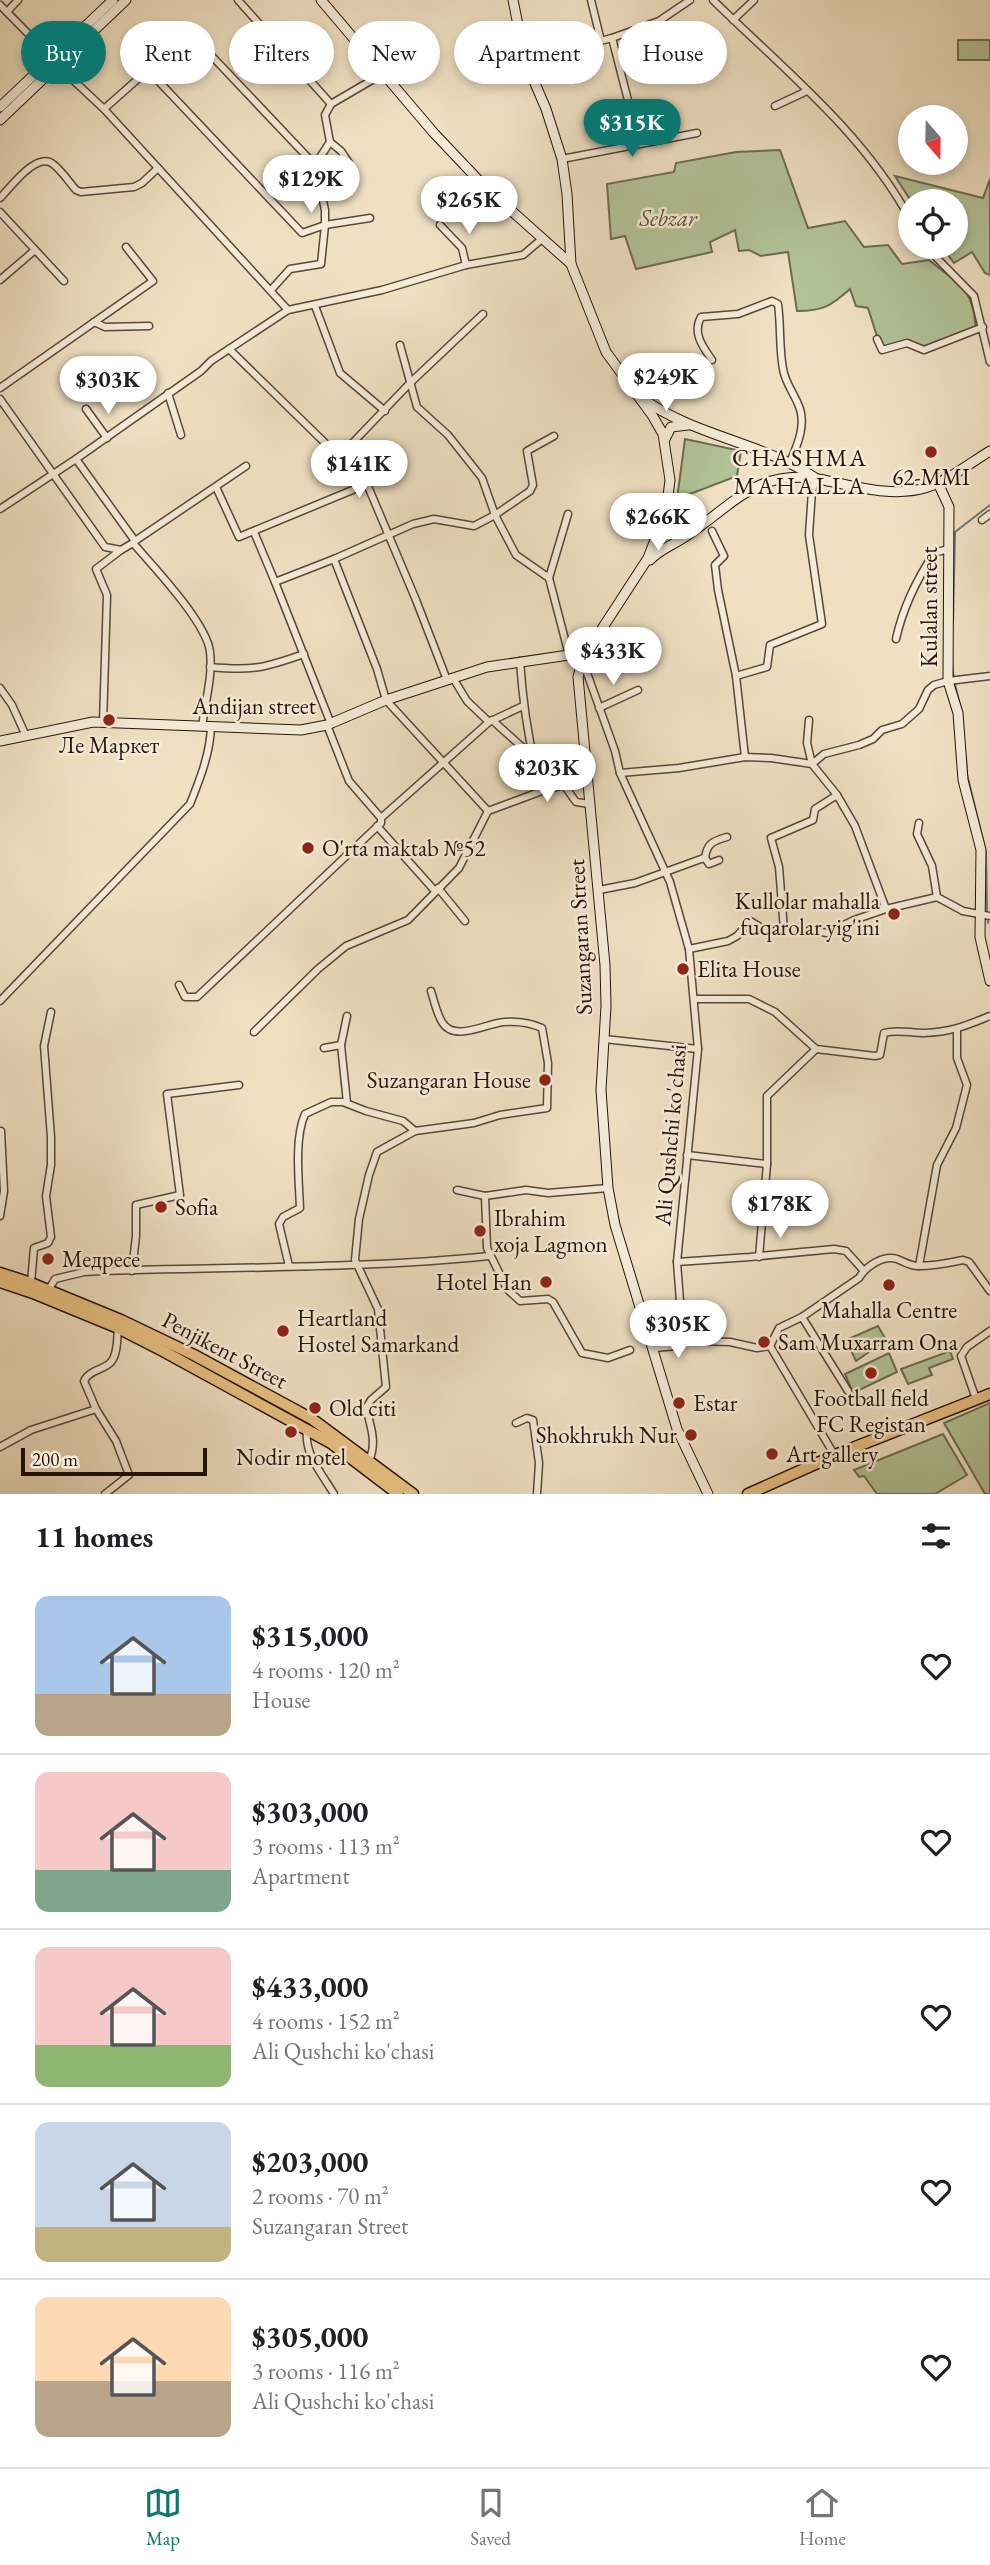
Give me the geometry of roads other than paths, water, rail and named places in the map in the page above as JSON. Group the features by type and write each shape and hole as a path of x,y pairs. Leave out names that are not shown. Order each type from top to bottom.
{"main road":[{"path":"93,21 113,0"},
{"path":"102,21 126,0"},
{"path":"321,0 348,31"},
{"path":"513,0 517,21"},
{"path":"0,107 28,84"},
{"path":"0,120 34,84"},
{"path":"393,84 433,132 485,187 571,264"},
{"path":"535,84 562,159 571,264"},
{"name":"Suzangaran Street","path":"571,264 602,345 661,429 671,484 666,512 653,547 642,569 583,658 578,677 606,965 601,1090 608,1188 615,1225 677,1429 708,1494"},
{"path":"636,393 662,412 790,461 816,478"},
{"path":"665,442 671,427 696,427"},
{"path":"642,569 662,549 764,482 785,478 816,478 854,487 897,492 925,488 939,482 990,450"},
{"path":"785,478 792,470 790,461"},
{"name":"Kulalan street","path":"939,482 949,508 952,680 958,713 963,779 981,850 980,944 990,981"},
{"path":"660,524 665,540 675,541 684,537"},
{"name":"Andijan street","path":"0,741 93,722 301,730 329,725 386,699 520,661 569,655 583,658"},
{"name":"Penjikent Street","path":"0,1273 49,1289 194,1355 312,1419 414,1494"},
{"name":"Penjikent Street","path":"0,1282 118,1328 307,1428 398,1494"},
{"path":"748,1494 835,1455 990,1394"}],"street":[{"path":"7,12 18,0"},
{"path":"238,0 331,104"},
{"path":"591,0 596,21"},
{"path":"658,21 690,0"},
{"path":"713,0 861,147 898,199"},
{"path":"733,20 754,0"},
{"path":"0,5 21,27"},
{"path":"604,40 618,36"},
{"path":"612,38 639,144"},
{"path":"215,59 315,165 325,225 321,264 290,269 271,290"},
{"path":"77,84 288,310"},
{"path":"104,110 133,84"},
{"path":"161,84 302,233 325,225 370,218"},
{"path":"349,163 341,151 330,142 325,115 331,104 365,84"},
{"path":"775,106 807,92"},
{"path":"562,159 697,133"},
{"path":"315,165 330,142"},
{"path":"0,198 36,162 44,160 51,162 76,190 81,192 134,187 158,168"},
{"path":"0,212 64,281"},
{"path":"440,225 462,248 466,264"},
{"path":"0,509 107,438 229,349 288,310 382,290 466,264 523,255 543,238"},
{"path":"0,388 153,281 126,247"},
{"path":"0,280 35,250"},
{"path":"936,259 969,288 974,296 990,362"},
{"path":"712,360 697,335 698,320 701,317 738,314 772,301 778,303 784,376 803,416 799,439 790,461"},
{"path":"315,306 340,373 384,411"},
{"path":"341,456 410,383 483,314"},
{"path":"94,322 105,327 149,326"},
{"path":"877,339 882,350 907,343 924,350 983,327"},
{"path":"400,345 417,408 448,435 482,478 495,515 516,555 549,578"},
{"path":"229,349 367,484 450,679 467,701 531,755"},
{"path":"168,393 181,435"},
{"path":"0,399 105,547 121,550"},
{"path":"86,409 107,438"},
{"path":"275,582 428,520 474,526 530,491 533,485 527,451 554,436"},
{"path":"0,1001 190,804 202,775 210,740 206,727 211,654 208,638 134,542 76,459"},
{"path":"103,723 107,595 96,569 246,466"},
{"path":"736,676 767,667 770,645 822,624 809,535 811,491 816,478"},
{"path":"216,487 239,537 367,484"},
{"path":"568,514 549,578 569,655"},
{"path":"982,520 990,514"},
{"path":"712,531 724,555 715,565 736,676 745,757"},
{"path":"254,532 304,654 349,781 381,818"},
{"path":"896,639 912,588 934,553 948,549"},
{"path":"334,559 386,699 488,811"},
{"path":"210,667 248,670 268,667 304,654"},
{"name":"Ali Qushchi ko'chasi","path":"583,658 620,773 664,871 689,948 698,1049 677,1262 683,1341"},
{"path":"520,661 523,706 531,755 542,791"},
{"path":"620,773 679,768 745,757 812,764 824,754 873,739 882,730 902,724 919,709 928,690 934,685 990,676"},
{"path":"0,688 12,705 26,736"},
{"path":"599,708 638,690"},
{"path":"179,985 185,997 197,997 443,761 491,721 523,706"},
{"path":"808,720 807,743 812,764 836,794 855,826 886,909"},
{"path":"254,1032 318,969 346,946 408,920 459,868 488,811 564,785 576,802 590,804"},
{"path":"784,930 779,867 771,838 813,820 815,809 836,794"},
{"path":"919,823 917,834 932,866 937,897"},
{"path":"377,826 465,921"},
{"path":"719,860 709,864 705,858 706,847 727,837"},
{"path":"599,890 635,883 705,858"},
{"path":"689,948 728,941 737,936 750,921 767,931 800,928 827,933 886,909 937,897 963,911 990,916"},
{"path":"369,1461 373,1453 374,1437 366,1408 370,1400 386,1387 378,1309 356,1266 359,1219 377,1152 415,1131 474,1124 500,1115 547,1108 548,1063 542,1028 501,1021 479,1029 456,1031 441,1022 431,991"},
{"path":"694,999 749,999 775,1012 817,1049 878,1056 881,1053 882,1035 888,1031 921,1033 957,1030 990,1016"},
{"path":"32,1283 34,1248 48,1243 51,1237 46,1196 51,1173 51,1137 44,1046 51,1012"},
{"path":"347,1016 341,1045 347,1103"},
{"path":"919,1266 937,1165 956,1128 967,1085 957,1058 957,1030"},
{"path":"604,1039 698,1049"},
{"path":"324,1048 341,1045"},
{"path":"759,1256 767,1164 767,1096 817,1049"},
{"path":"132,1271 136,1205 180,1195 167,1094 239,1085"},
{"path":"289,1266 279,1224 282,1217 300,1208 299,1160 305,1114 331,1102 347,1103 404,1121 415,1131"},
{"path":"0,1216 5,1191 1,1131"},
{"path":"687,1155 767,1164"},
{"path":"457,1190 485,1196 526,1190 548,1193 608,1188"},
{"path":"485,1196 489,1256 507,1289 520,1301 548,1299 553,1302 582,1353 608,1358 631,1350"},
{"path":"677,1262 834,1249 846,1251 864,1271"},
{"path":"49,1289 55,1279 72,1274 356,1266 489,1256"},
{"path":"770,1346 779,1328 802,1317 859,1278 864,1271 889,1258 919,1266 963,1260 969,1262 990,1290"},
{"path":"802,1317 848,1391"},
{"path":"106,1494 129,1475 117,1441 96,1409 84,1381 88,1375 113,1359 118,1328"},
{"path":"976,1399 961,1356 967,1347 990,1331"},
{"path":"654,1348 677,1346 683,1341 730,1342 757,1348 770,1346"},
{"path":"770,1346 835,1455"},
{"path":"0,1447 31,1430 96,1409"},
{"path":"516,1423 527,1418 533,1420 539,1463 537,1494"},
{"path":"307,1428 305,1441 309,1454 334,1494"}],"waterway":[{"path":"953,623 955,532 990,505"},
{"path":"952,663 954,679"},
{"path":"955,684 961,709"},
{"path":"966,757 967,774 986,852 987,910"}],"place":[{"name":"62-MMI","path":"931,452"},
{"name":"Ле Маркет","path":"109,720"},
{"name":"O'rta maktab №52","path":"308,848"},
{"name":"Kullolar mahalla fuqarolar yig'ini","path":"894,914"},
{"name":"Elita House","path":"683,969"},
{"name":"Suzangaran House","path":"545,1080"},
{"name":"Sofia","path":"161,1207"},
{"name":"Ibrahim xoja Lagmon","path":"480,1231"},
{"name":"Медресе","path":"48,1259"},
{"name":"Hotel Han","path":"546,1282"},
{"name":"Mahalla Centre","path":"889,1285"},
{"name":"Heartland Hostel Samarkand","path":"283,1331"},
{"name":"Sam Muxarram Ona","path":"764,1342"},
{"name":"Football field FC Registan","path":"871,1373"},
{"name":"Estar","path":"679,1403"},
{"name":"Old citi","path":"315,1408"},
{"name":"Nodir motel","path":"291,1432"},
{"name":"Shokhrukh Nur","path":"691,1435"},
{"name":"Art gallery","path":"772,1454"}],"district":[{"name":"CHASHMA MAHALLA","path":"800,472"}],"park label":[{"name":"Sebzar","path":"668,218"}]}
